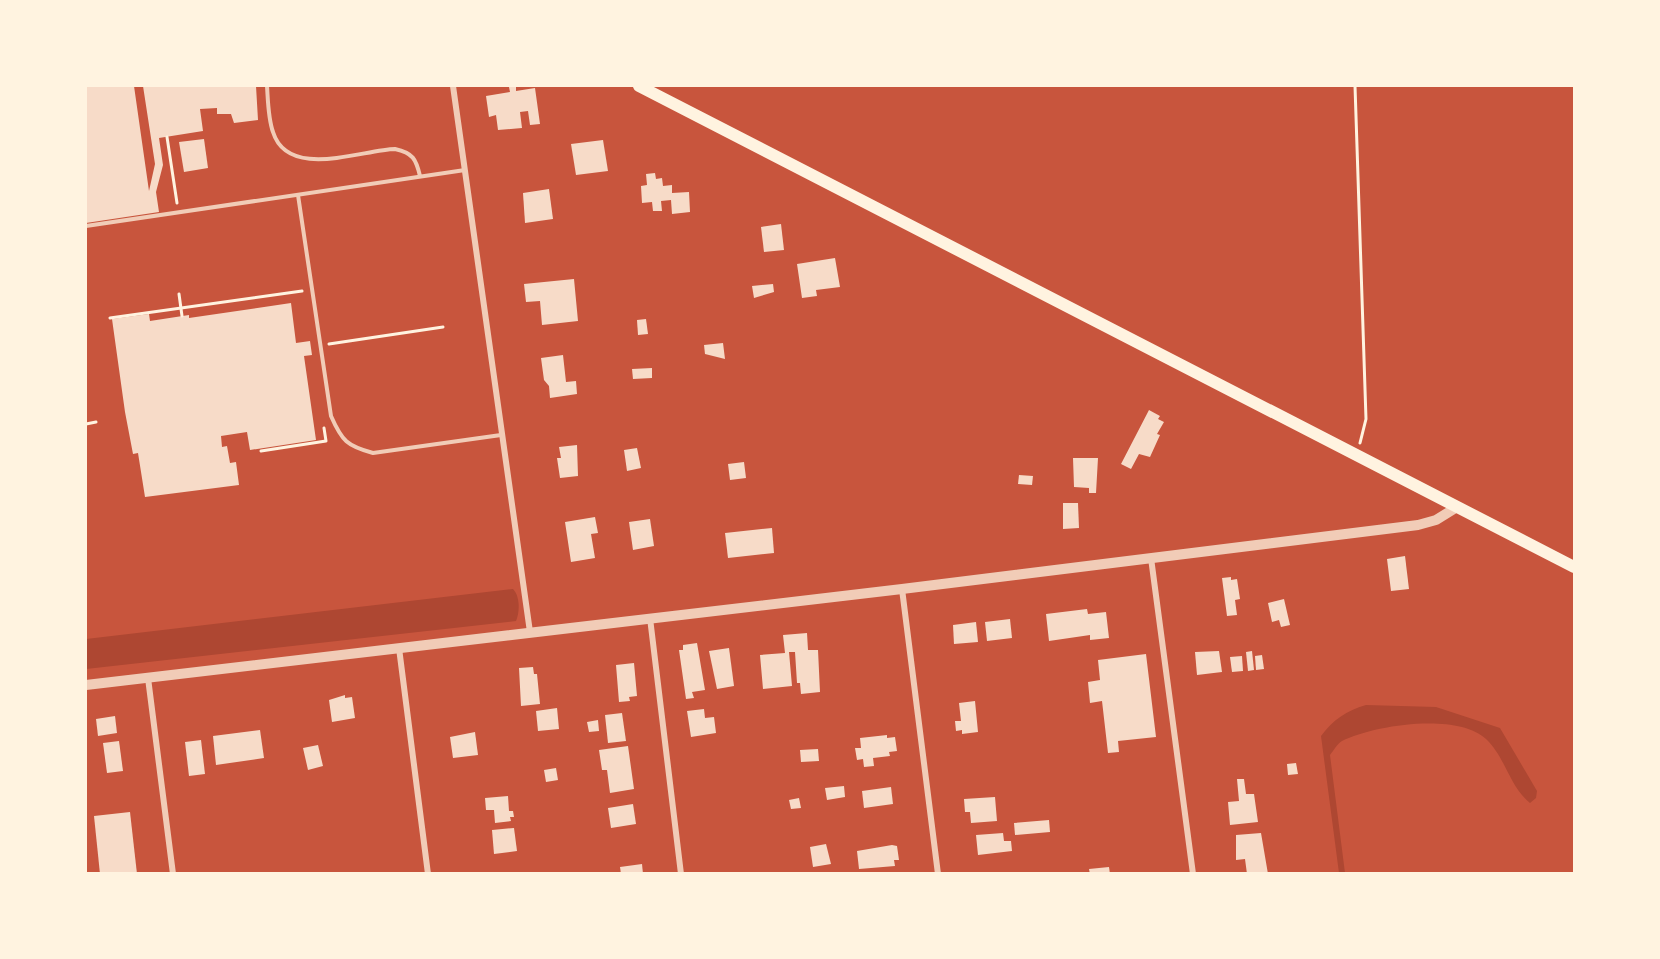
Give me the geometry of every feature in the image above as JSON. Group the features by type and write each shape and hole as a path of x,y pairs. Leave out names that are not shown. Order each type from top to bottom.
{"main road":[{"path":"639,86 1575,567"}],"street":[{"path":"453,86 530,632"},
{"path":"86,685 902,589 1418,525 1436,520 1457,507"},
{"path":"1151,558 1193,873"},
{"path":"902,589 938,873"},
{"path":"650,618 681,873"},
{"path":"399,648 428,873"},
{"path":"148,678 173,873"}],"lane":[{"path":"267,86 273,133 290,153 299,158 320,159 395,149 407,152 416,159 420,176"},
{"path":"86,226 465,170"},
{"path":"298,195 331,416 340,437 354,448 373,453 502,435"}],"path":[{"path":"1354,86 1366,419 1357,454"},
{"path":"167,137 178,212"},
{"path":"110,318 304,291 306,302"},
{"path":"179,294 182,316"},
{"path":"320,345 443,327"},
{"path":"261,451 326,441 322,417"},
{"path":"86,424 96,422"}],"shaded area":[{"path":"513,589 519,604 516,621 86,669 86,639"},
{"path":"1366,705 1436,707 1500,728 1537,791 1536,798 1530,803 1523,796 1493,747 1486,739 1473,731 1456,726 1415,724 1394,726 1356,735 1340,742 1330,755 1345,873 1339,873 1321,736 1341,716"}],"building":[{"path":"86,86 134,86 149,191 155,164 143,86 256,86 258,120 234,123 231,114 217,114 217,108 200,109 203,131 159,138 163,165 156,192 159,212 86,223"},
{"path":"516,86 516,91 535,88 540,124 530,125 528,111 520,112 522,128 498,130 496,115 489,117 486,96 510,92 509,87"},
{"path":"204,139 208,168 184,172 179,142"},
{"path":"603,140 608,171 576,175 571,144"},
{"path":"655,173 656,179 662,178 663,186 672,185 672,193 689,192 690,212 672,214 671,200 661,201 662,211 653,211 652,202 642,203 641,186 647,185 646,174"},
{"path":"549,189 553,219 525,223 523,193"},
{"path":"781,224 784,250 764,252 761,227"},
{"path":"835,258 840,287 816,290 817,296 802,298 797,264"},
{"path":"574,279 578,321 542,325 540,301 526,302 524,284"},
{"path":"773,284 774,292 754,298 752,286"},
{"path":"291,303 296,343 310,341 312,355 304,356 316,440 250,450 247,432 221,436 222,447 227,446 230,463 236,462 239,485 145,497 138,453 133,454 125,412 112,319 149,314 150,321 189,315 189,318"},
{"path":"646,319 648,334 638,335 637,320"},
{"path":"723,343 725,359 705,354 704,345"},
{"path":"563,355 566,382 576,381 577,394 550,398 549,386 544,380 541,358"},
{"path":"652,368 652,378 633,379 632,369"},
{"path":"1149,410 1160,416 1158,419 1164,422 1157,434 1160,435 1150,457 1139,454 1131,469 1121,464"},
{"path":"577,445 578,476 560,478 557,458 561,458 559,447"},
{"path":"637,448 641,468 627,471 624,450"},
{"path":"1073,458 1098,458 1096,493 1089,493 1089,488 1074,487"},
{"path":"744,462 746,478 730,480 728,464"},
{"path":"1019,475 1033,476 1032,485 1018,484"},
{"path":"1063,503 1078,503 1079,528 1063,529"},
{"path":"595,517 598,533 591,534 595,558 571,562 565,522"},
{"path":"650,519 654,546 633,550 629,522"},
{"path":"772,528 774,553 728,558 725,533"},
{"path":"1405,556 1409,589 1391,591 1387,559"},
{"path":"1231,577 1231,580 1237,579 1240,599 1235,600 1237,615 1227,616 1222,578"},
{"path":"1284,599 1290,625 1281,627 1279,620 1272,622 1268,603"},
{"path":"1087,609 1088,614 1106,612 1109,638 1090,640 1090,635 1049,641 1046,614"},
{"path":"1010,619 1012,638 987,641 985,622"},
{"path":"976,622 978,642 954,644 953,625"},
{"path":"807,633 808,650 818,650 820,692 801,694 800,683 797,683 795,652 789,652 792,686 763,689 760,655 785,653 783,635"},
{"path":"697,643 705,690 692,692 694,698 686,699 679,650 683,650 683,645"},
{"path":"729,648 734,686 717,689 709,651"},
{"path":"1219,651 1222,672 1197,675 1195,652"},
{"path":"1252,651 1254,670 1248,671 1246,652"},
{"path":"1146,654 1156,737 1118,741 1119,752 1108,753 1102,701 1090,703 1088,682 1100,680 1098,660"},
{"path":"1262,655 1264,669 1256,670 1255,656"},
{"path":"1242,656 1243,671 1232,672 1230,657"},
{"path":"634,663 637,696 629,697 630,701 619,702 616,665"},
{"path":"533,667 534,674 537,674 540,704 521,706 519,668"},
{"path":"345,695 345,698 352,697 355,718 332,722 329,700"},
{"path":"975,701 978,732 962,734 962,730 956,731 955,721 961,721 959,703"},
{"path":"557,708 559,729 538,731 536,711"},
{"path":"704,709 705,718 714,717 716,733 691,737 687,711"},
{"path":"622,713 626,741 608,743 605,715"},
{"path":"115,716 117,733 98,736 96,719"},
{"path":"598,720 599,731 589,732 587,722"},
{"path":"260,730 264,758 216,765 213,736"},
{"path":"475,732 478,755 453,758 450,737"},
{"path":"887,735 887,738 895,737 897,751 889,752 890,756 873,758 874,766 864,767 863,759 857,760 855,748 861,748 860,738"},
{"path":"201,740 205,774 189,776 185,742"},
{"path":"119,741 123,771 107,773 103,743"},
{"path":"318,745 323,766 308,770 303,748"},
{"path":"628,746 634,789 610,793 607,770 602,770 599,750"},
{"path":"818,749 819,761 801,762 800,750"},
{"path":"1296,763 1298,774 1288,775 1287,764"},
{"path":"556,768 558,780 546,782 544,770"},
{"path":"1237,779 1244,779 1246,794 1254,794 1258,822 1230,825 1228,802 1239,801"},
{"path":"844,786 845,797 827,800 825,788"},
{"path":"891,787 893,804 864,808 862,791"},
{"path":"508,796 509,811 513,811 514,817 510,817 511,821 495,823 494,810 486,810 485,798"},
{"path":"995,797 997,821 971,823 970,812 965,812 964,799"},
{"path":"799,798 801,808 791,809 789,800"},
{"path":"633,804 636,824 611,828 608,808"},
{"path":"130,812 137,874 100,874 94,816"},
{"path":"1049,820 1050,832 1015,835 1014,823"},
{"path":"514,828 517,851 494,854 492,830"},
{"path":"1003,833 1004,841 1011,841 1012,851 978,855 976,835"},
{"path":"1261,833 1268,874 1247,874 1245,859 1236,860 1236,835"},
{"path":"826,844 831,864 813,867 810,847"},
{"path":"897,846 899,860 894,860 895,866 859,869 857,851"},
{"path":"642,864 643,874 621,874 620,867"},
{"path":"1109,867 1110,874 1090,874 1089,869"}]}
